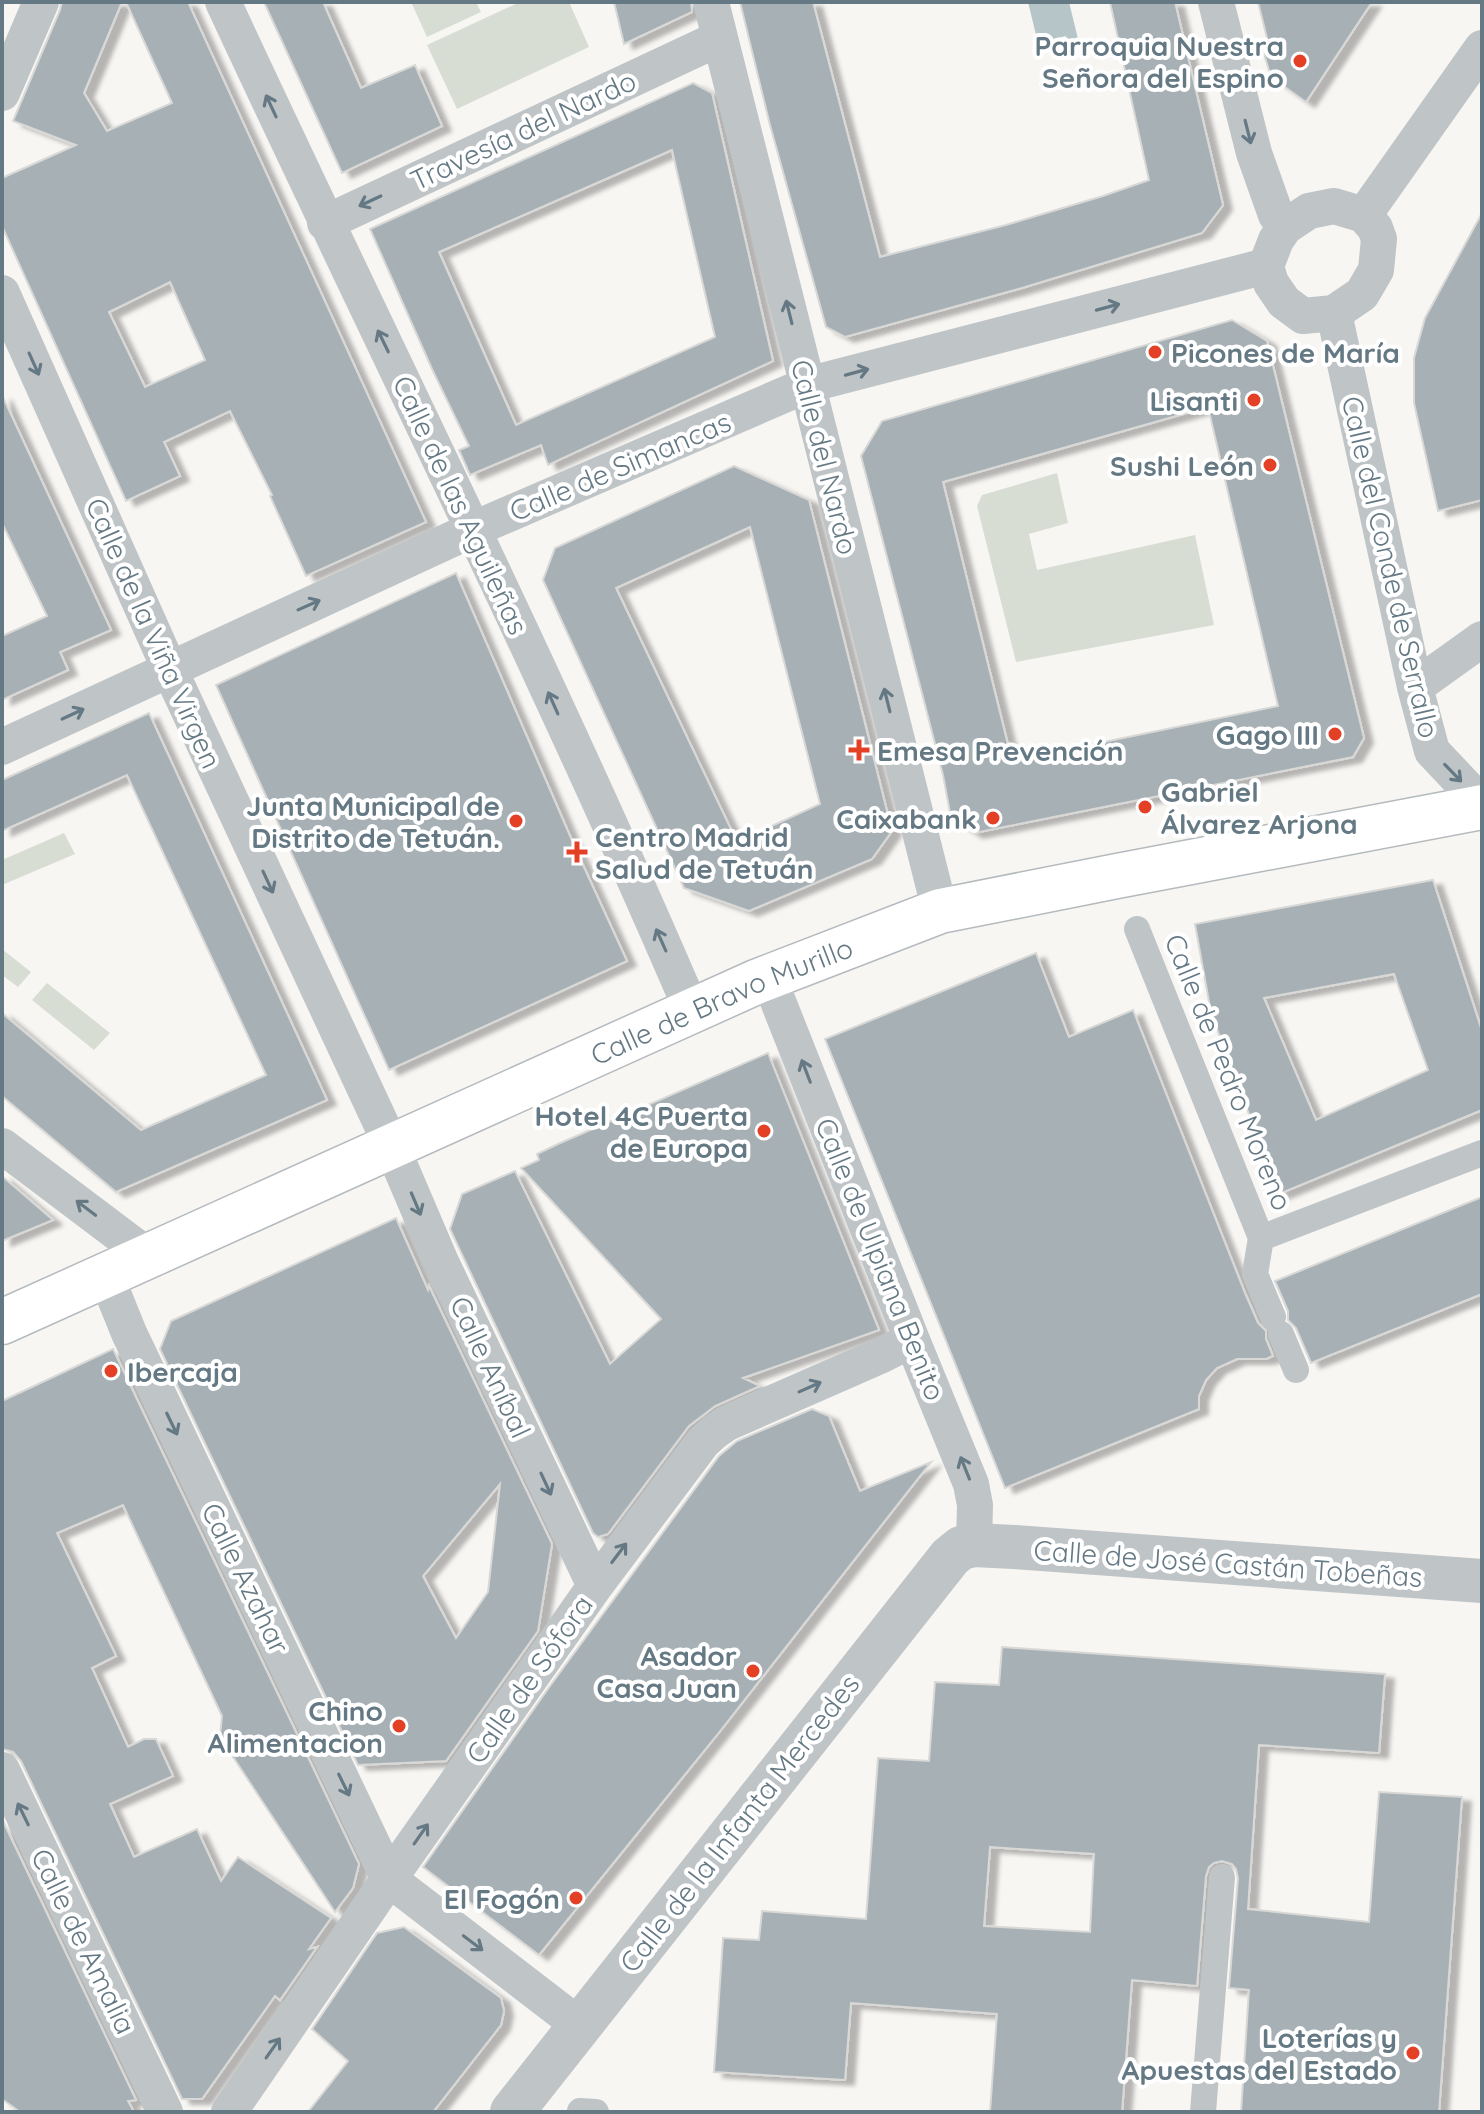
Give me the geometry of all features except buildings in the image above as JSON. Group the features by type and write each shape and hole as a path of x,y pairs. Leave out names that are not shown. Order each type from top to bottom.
{"main road":[{"name":"Calle de Bravo Murillo","path":"2,1322 768,976 940,911 1482,806"}],"street":[{"path":"2,93 8,57 41,2"},
{"name":"Calle de las Aguileñas","path":"223,2 325,223 474,529 692,1011"},
{"name":"Calle del Nardo","path":"711,2 940,911"},
{"path":"1216,2 1254,153 1276,215 1285,227"},
{"name":"Travesía del Nardo","path":"325,223 720,38"},
{"path":"1364,215 1482,48"},
{"path":"1334,206 1364,215 1375,228 1379,239 1376,270 1362,294 1334,313 1303,316 1284,302 1271,283 1266,266 1285,227 1309,211 1334,206"},
{"name":"Calle de Simancas","path":"2,747 474,529 807,385 1266,266"},
{"name":"Calle de la Viña Virgen","path":"2,293 169,668 391,1145"},
{"name":"Calle del Conde de Serrallo","path":"1334,313 1415,687 1432,751 1482,806"},
{"path":"1415,687 1482,639"},
{"name":"Calle de Pedro Moreno","path":"1137,929 1261,1238 1255,1274 1296,1370"},
{"name":"Calle de Ulpiana Benito","path":"768,976 971,1484 975,1505 974,1545"},
{"name":"Calle Aníbal","path":"391,1145 441,1262 595,1586"},
{"path":"2,1146 148,1256"},
{"name":"Calle de Pedro Moreno","path":"1261,1238 1482,1153"},
{"name":"Calle Azahar","path":"106,1276 129,1333 389,1879"},
{"name":"Calle de Sófora","path":"229,2112 595,1586 703,1442 727,1423 912,1340"},
{"name":"Calle de José Castán Tobeñas","path":"974,1545 1482,1581"},
{"name":"Calle de la Infanta Mercedes","path":"512,2112 950,1557 961,1548 974,1545"},
{"name":"Calle de Amalia","path":"2,1770 165,2112"},
{"path":"1203,2112 1222,1877"},
{"path":"389,1879 579,2025"}],"shaded area":[{"path":"411,2 476,2 481,12 427,37"},
{"path":"520,2 569,2 589,47 457,109 427,45"},
{"path":"1028,2 1069,2 1078,39 1067,42 1066,36 1038,43"},
{"path":"1057,473 1068,523 1029,534 1037,570 1195,535 1214,625 1016,662 977,506 982,495"},
{"path":"64,833 75,854 2,885 2,860"},
{"path":"2,949 31,972 18,987 2,975"},
{"path":"47,983 110,1033 94,1050 32,1000"}],"place":[{"name":"Parroquia Nuestra Señora del Espino","path":"1300,61"},
{"name":"Picones de María","path":"1155,352"},
{"name":"Lisanti","path":"1254,400"},
{"name":"Sushi León","path":"1270,465"},
{"name":"Gago III","path":"1335,734"},
{"name":"Emesa Prevención","path":"859,750"},
{"name":"Gabriel Álvarez Arjona","path":"1145,807"},
{"name":"Caixabank","path":"993,818"},
{"name":"Junta Municipal de Distrito de Tetuán.","path":"516,821"},
{"name":"Centro Madrid Salud de Tetuán","path":"577,852"},
{"name":"Hotel 4C Puerta de Europa","path":"764,1131"},
{"name":"Ibercaja","path":"111,1371"},
{"name":"Asador Casa Juan","path":"753,1671"},
{"name":"Chino Alimentacion","path":"399,1726"},
{"name":"El Fogón","path":"576,1898"},
{"name":"Loterías y Apuestas del Estado","path":"1413,2053"}]}
